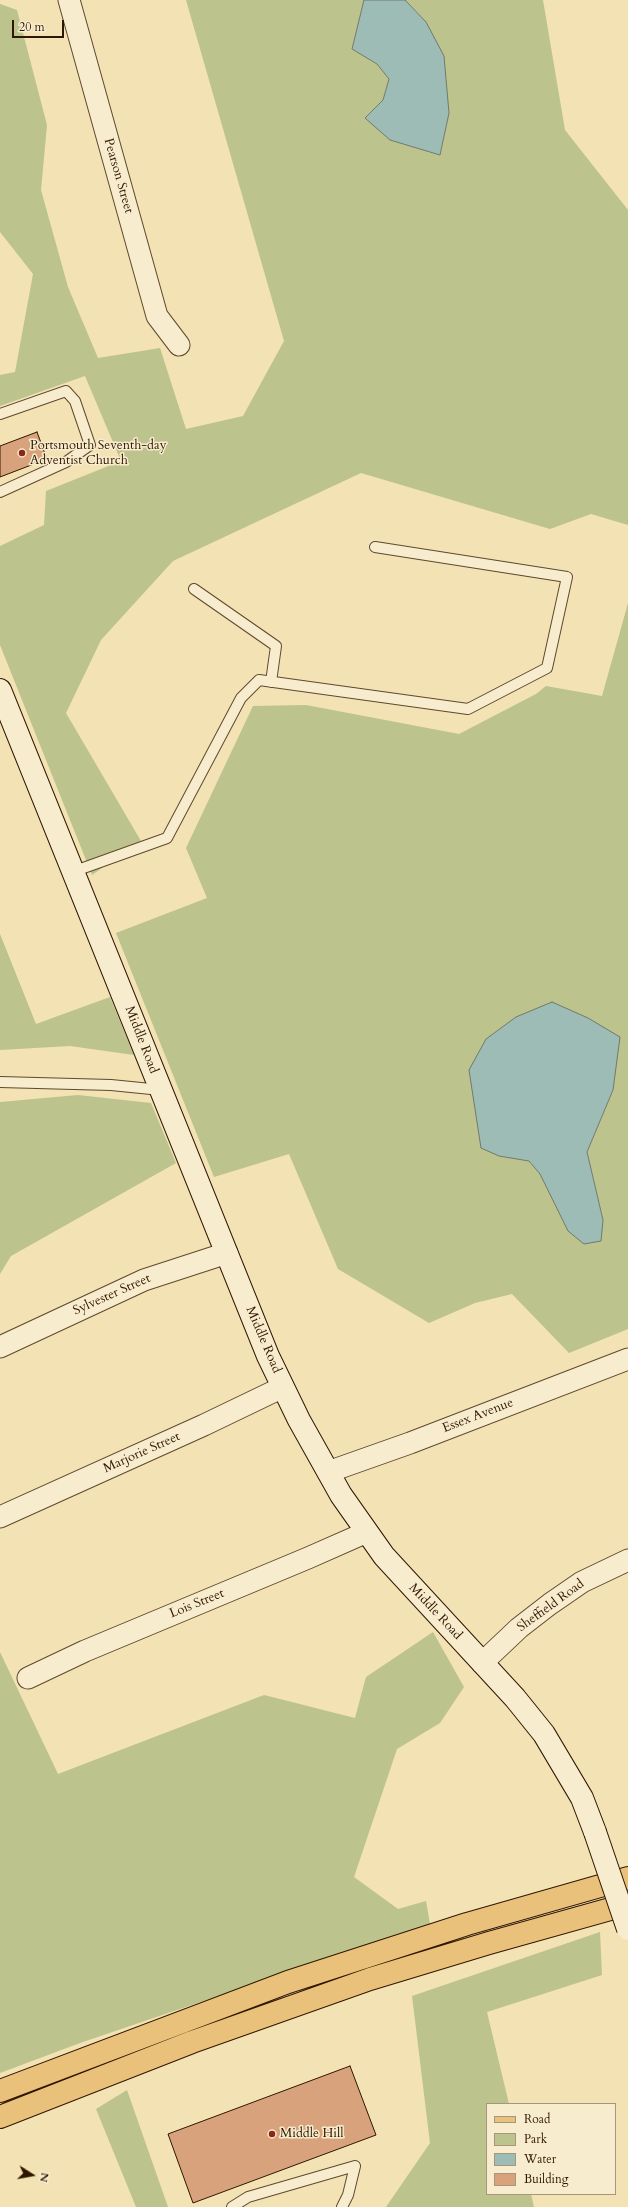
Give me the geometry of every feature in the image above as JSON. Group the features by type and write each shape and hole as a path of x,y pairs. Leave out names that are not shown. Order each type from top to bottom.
{"main road":[{"name":"Middle Road","path":"0,690 75,872 227,1253 283,1387 328,1472 367,1532 406,1581 515,1698 555,1751 582,1798 628,1929"},
{"path":"0,2090 170,2025 311,1974 467,1924 628,1878"},
{"path":"0,2117 206,2037 363,1982 488,1943 628,1904"}],"street":[{"name":"Pearson Street","path":"70,0 157,316 179,345"},
{"name":"Sylvester Street","path":"0,1347 144,1280 227,1253"},
{"name":"Essex Avenue","path":"328,1472 410,1443 628,1359"},
{"name":"Marjorie Street","path":"0,1517 204,1425 283,1387"},
{"name":"Lois Street","path":"28,1678 92,1647 308,1558 367,1532"},
{"name":"Sheffield Road","path":"482,1663 519,1628 569,1591 582,1582 628,1560"}],"lane":[{"path":"0,414 66,391 75,400 90,445 66,462 0,492"},
{"path":"75,872 167,838 241,698 259,680 468,709 547,668 567,577 375,547"},
{"path":"194,589 276,646 271,682"},
{"path":"0,1082 110,1085 161,1090"},
{"path":"232,2207 248,2197 355,2166 348,2195 342,2207"}],"green space":[{"path":"186,0 364,0 352,49 377,64 389,79 383,100 365,118 440,155 449,113 426,22 405,0 543,0 565,130 628,210 628,525 591,514 550,529 361,473 173,561 101,640 66,713 141,841 92,875 0,645 0,546 44,525 46,491 121,461 85,376 0,406 0,375 15,372 33,274 0,232 0,4 17,10 47,125 41,190 68,287 98,358 160,348 186,429 243,416 284,341"},
{"path":"628,603 628,1329 569,1353 512,1294 475,1303 429,1323 338,1269 289,1154 214,1177 116,933 207,898 186,848 253,706 306,705 459,734 536,694 546,686 602,696","holes":["613,1090 587,1152 603,1220 540,1174 529,1161"]},
{"path":"0,934 36,1024 110,997 134,1055 70,1046 0,1050"},
{"path":"78,1095 151,1103 176,1163 11,1256 0,1274 0,1102"},
{"path":"433,1632 464,1687 440,1723 397,1749 354,1877 398,1909 426,1901 430,1924 80,2043 0,2073 0,1652 58,1774 264,1695 355,1718 366,1677"},
{"path":"600,1932 602,1975 487,2012 509,2103 486,2103 486,2195 531,2195 534,2207 386,2207 430,2143 412,1996"},
{"path":"127,2090 168,2207 136,2207 96,2109"}],"water":[{"path":"364,0 405,0 426,22 444,56 449,113 440,155 390,140 365,118 383,100 389,79 377,64 352,49"},
{"path":"552,1002 588,1018 620,1037 613,1090 587,1152 603,1220 601,1241 584,1244 568,1231 540,1174 529,1161 499,1156 481,1148 469,1070 486,1039 516,1017"}],"building":[{"name":"Portsmouth Seventh-day Adventist Church","path":"37,432 47,459 0,477 0,446"},
{"name":"Middle Hill","path":"350,2066 376,2135 193,2203 168,2134"}],"place":[{"name":"Portsmouth Seventh-day Adventist Church","path":"22,453"},
{"name":"Middle Hill","path":"272,2134"}]}
